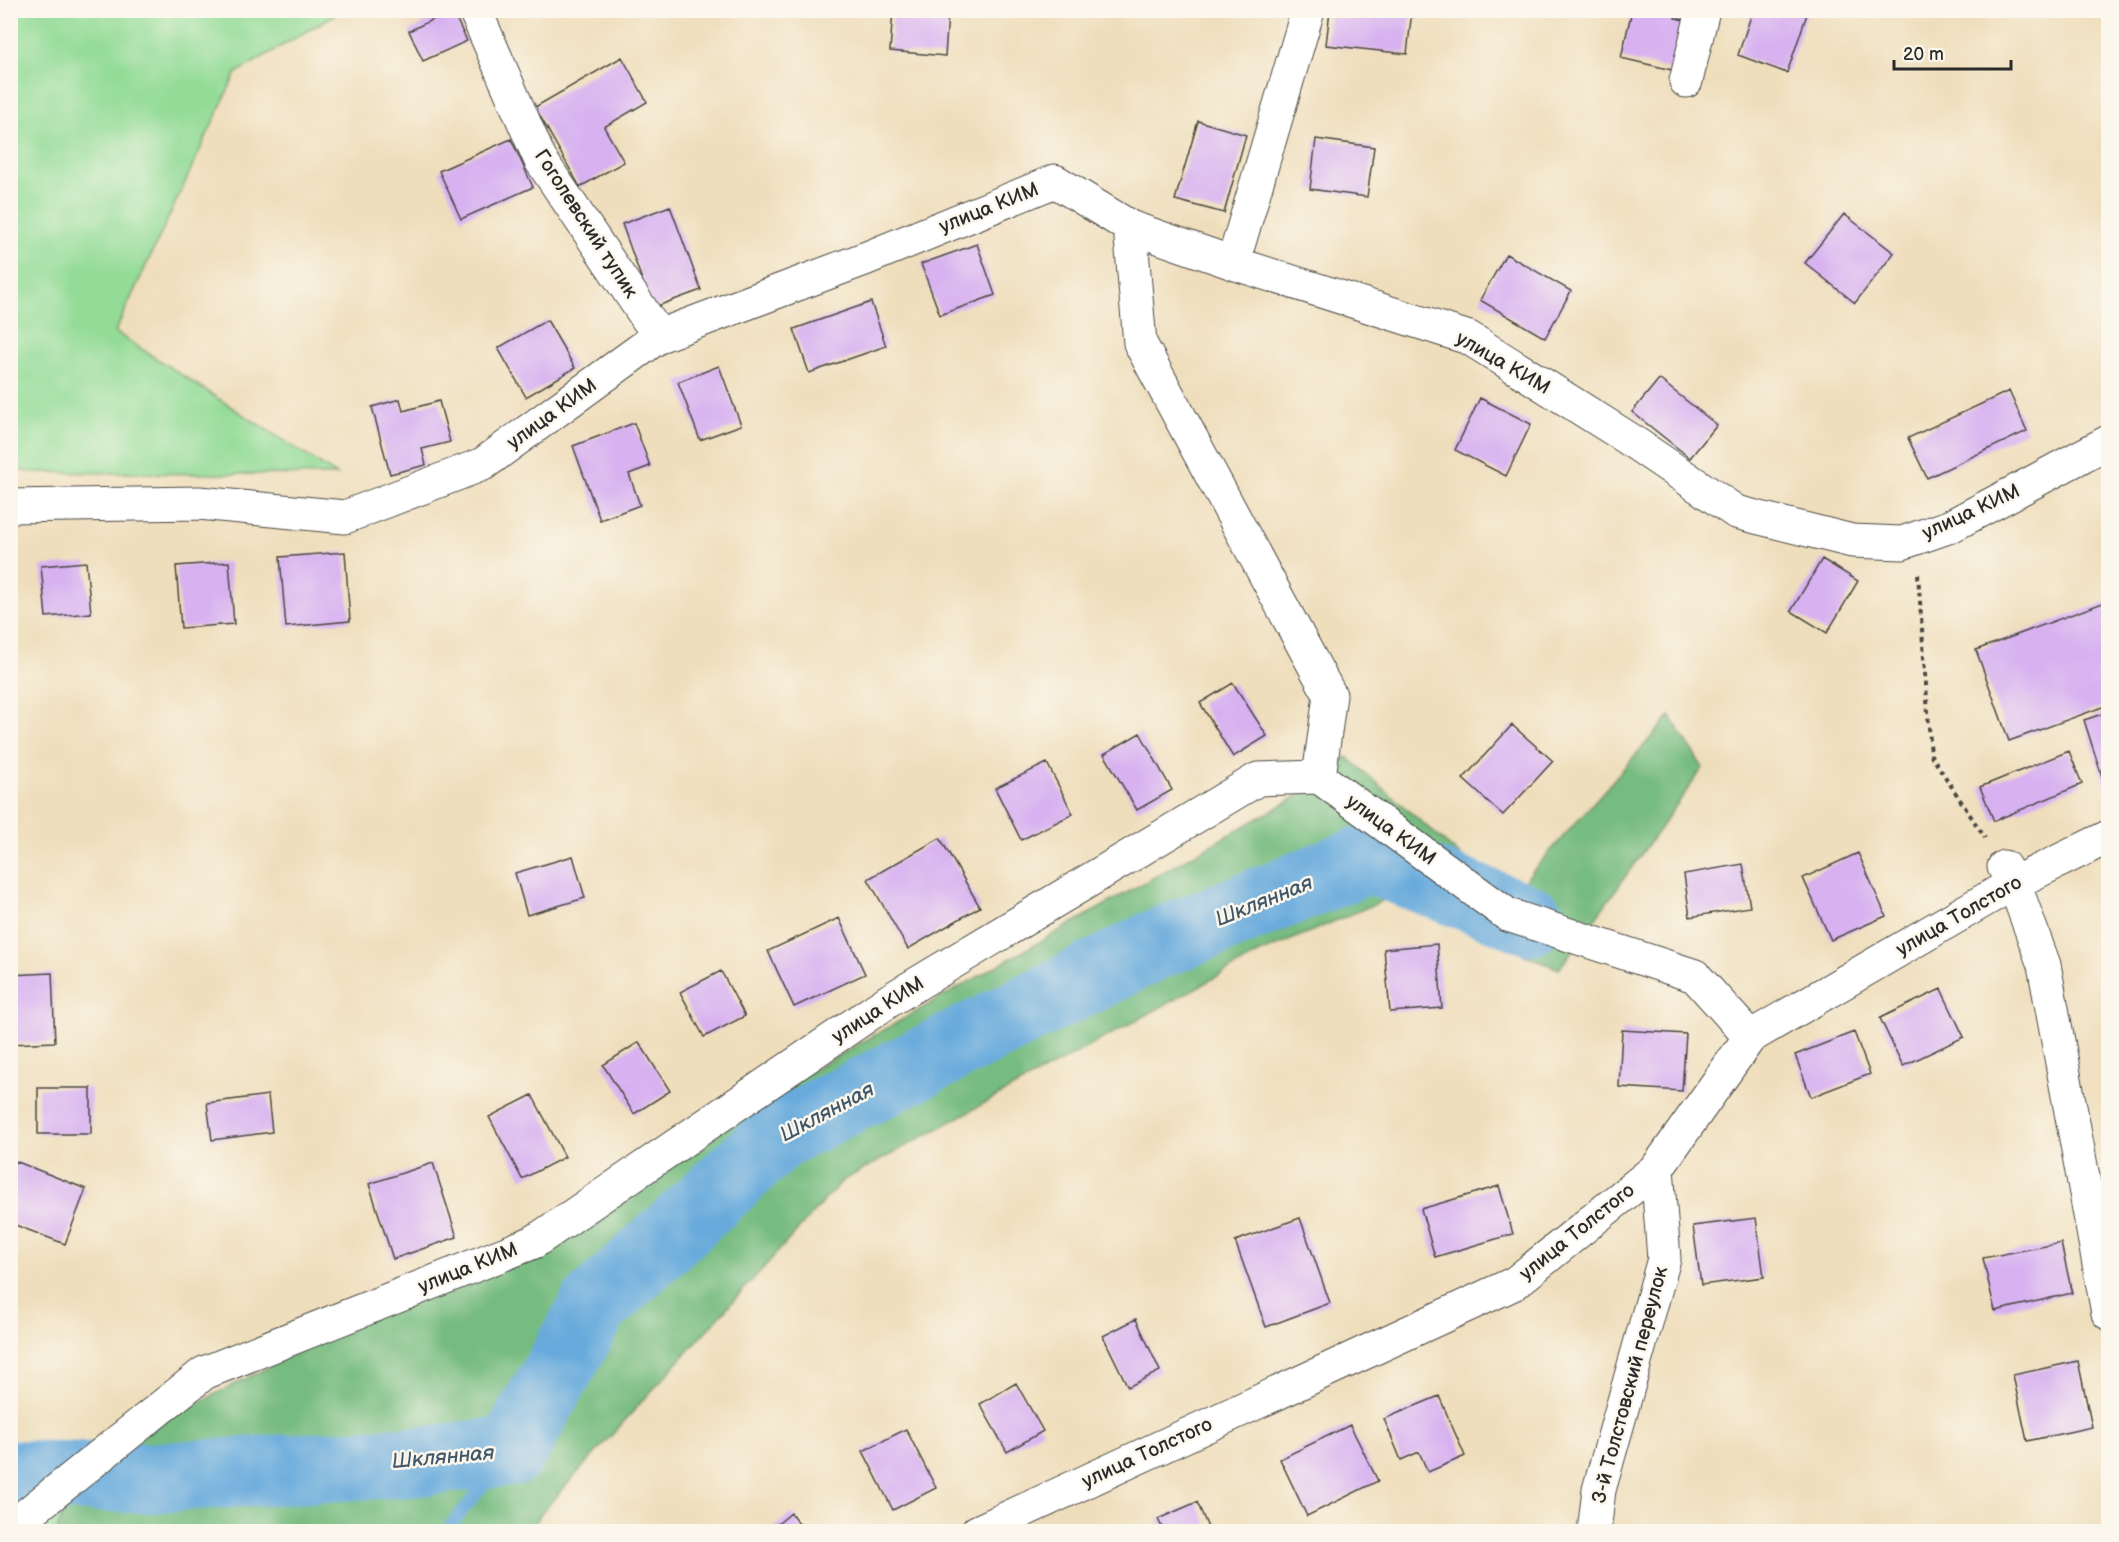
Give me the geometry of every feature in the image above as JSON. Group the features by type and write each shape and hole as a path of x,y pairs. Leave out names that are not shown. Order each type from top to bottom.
{"street":[{"name":"Гоголевский тупик","path":"475,10 540,159 659,336"},
{"path":"1233,263 1308,10"},
{"path":"1686,81 1703,10"},
{"name":"улица КИМ","path":"10,506 199,503 345,517 483,464 659,336 867,258 1056,181 1130,227 1233,263 1469,338 1626,437 1736,512 1852,542 1902,543 1951,526 2109,442"},
{"path":"1130,227 1140,343 1330,695 1318,777"},
{"name":"улица КИМ","path":"10,1528 204,1373 534,1242 891,1000 1258,779 1318,777 1508,915 1695,976 1749,1036"},
{"name":"улица Толстого","path":"977,1532 1515,1283 1657,1167 1749,1036 2009,875 2109,837"},
{"path":"2009,875 2044,965 2109,1313"},
{"name":"3-й Толстовский переулок","path":"1594,1532 1599,1490 1664,1259 1657,1167"}],"path":[{"path":"1902,543 1919,576 1931,755 2009,875"}],"green space":[{"path":"11,10 341,11 236,73 115,332 337,475 29,472 11,468"},
{"path":"1670,716 1703,768 1559,969 1389,898 1258,954 842,1181 541,1513 532,1531 57,1532 76,1465 457,1271 1296,797 1347,757 1509,898"},
{"path":"76,1465 57,1531 20,1531"}],"building":[{"path":"452,10 467,41 423,61 409,31"},
{"path":"893,10 948,14 945,56 890,51"},
{"path":"1330,10 1412,10 1407,54 1326,45"},
{"path":"1632,10 1677,10 1675,18 1684,20 1672,70 1621,58"},
{"path":"1753,10 1796,10 1807,14 1787,73 1738,55"},
{"path":"622,57 647,102 604,127 624,162 580,187 535,107"},
{"path":"1198,121 1246,135 1224,213 1175,200"},
{"path":"511,139 533,187 461,219 439,171"},
{"path":"1316,139 1374,147 1367,197 1310,189"},
{"path":"670,206 701,290 652,308 622,224"},
{"path":"1844,214 1894,253 1855,303 1805,263"},
{"path":"977,244 995,295 940,315 921,264"},
{"path":"1506,254 1571,291 1545,338 1480,300"},
{"path":"871,302 886,346 809,373 794,329"},
{"path":"547,320 575,368 526,397 498,348"},
{"path":"719,366 741,425 700,440 678,382"},
{"path":"1659,379 1717,425 1690,458 1632,412"},
{"path":"2009,391 2027,431 1927,478 1908,438"},
{"path":"1480,398 1531,424 1506,476 1455,450"},
{"path":"400,399 403,411 439,401 450,442 422,449 426,465 390,474 372,407"},
{"path":"634,423 650,466 629,474 640,505 600,520 573,446"},
{"path":"345,552 350,621 286,627 280,557"},
{"path":"1822,559 1858,581 1827,633 1791,611"},
{"path":"86,562 91,613 46,617 41,566"},
{"path":"229,562 234,624 181,628 176,566"},
{"path":"2108,601 2108,705 2009,741 1976,650"},
{"path":"1233,683 1267,736 1233,757 1200,703"},
{"path":"2108,712 2108,788 2106,789 2084,720"},
{"path":"1512,725 1553,761 1503,815 1463,779"},
{"path":"1140,733 1172,790 1137,810 1104,754"},
{"path":"2069,751 2082,784 1994,821 1980,787"},
{"path":"1047,763 1073,814 1021,840 995,788"},
{"path":"940,838 980,907 908,949 868,879"},
{"path":"1858,853 1886,916 1831,940 1803,878"},
{"path":"573,856 585,898 527,915 515,873"},
{"path":"1743,864 1750,907 1690,917 1684,874"},
{"path":"839,918 865,974 794,1007 768,951"},
{"path":"1437,944 1442,1008 1390,1012 1384,949"},
{"path":"721,971 745,1016 704,1037 680,992"},
{"path":"52,973 55,1042 10,1044 10,975"},
{"path":"1941,989 1964,1037 1903,1066 1880,1018"},
{"path":"1622,1030 1686,1034 1682,1091 1619,1087"},
{"path":"1854,1032 1870,1074 1811,1097 1795,1055"},
{"path":"639,1042 670,1091 634,1114 603,1065"},
{"path":"38,1088 91,1088 91,1134 38,1134"},
{"path":"268,1095 272,1132 212,1140 207,1103"},
{"path":"532,1095 565,1157 522,1179 489,1117"},
{"path":"15,1161 86,1189 65,1244 10,1223 10,1173"},
{"path":"433,1163 457,1237 393,1259 369,1184"},
{"path":"1499,1186 1513,1234 1435,1257 1421,1209"},
{"path":"1300,1218 1330,1303 1266,1327 1235,1241"},
{"path":"1756,1218 1764,1277 1701,1285 1693,1226"},
{"path":"2061,1243 2072,1293 1995,1311 1983,1258"},
{"path":"1136,1319 1160,1371 1128,1387 1103,1336"},
{"path":"2078,1361 2092,1427 2027,1441 2013,1375"},
{"path":"1016,1383 1043,1431 1007,1452 980,1404"},
{"path":"1439,1396 1465,1456 1428,1472 1419,1452 1401,1460 1384,1419"},
{"path":"1350,1425 1378,1481 1307,1516 1280,1459"},
{"path":"906,1429 936,1488 893,1510 863,1451"},
{"path":"1197,1502 1210,1532 1164,1532 1158,1519"},
{"path":"791,1513 805,1532 768,1532"}],"waterway":[{"name":"Шклянная","path":"10,1475 146,1478 423,1461 512,1451 595,1305 780,1134 1153,946 1369,858 1530,920"},
{"path":"445,1532 512,1451"}]}
